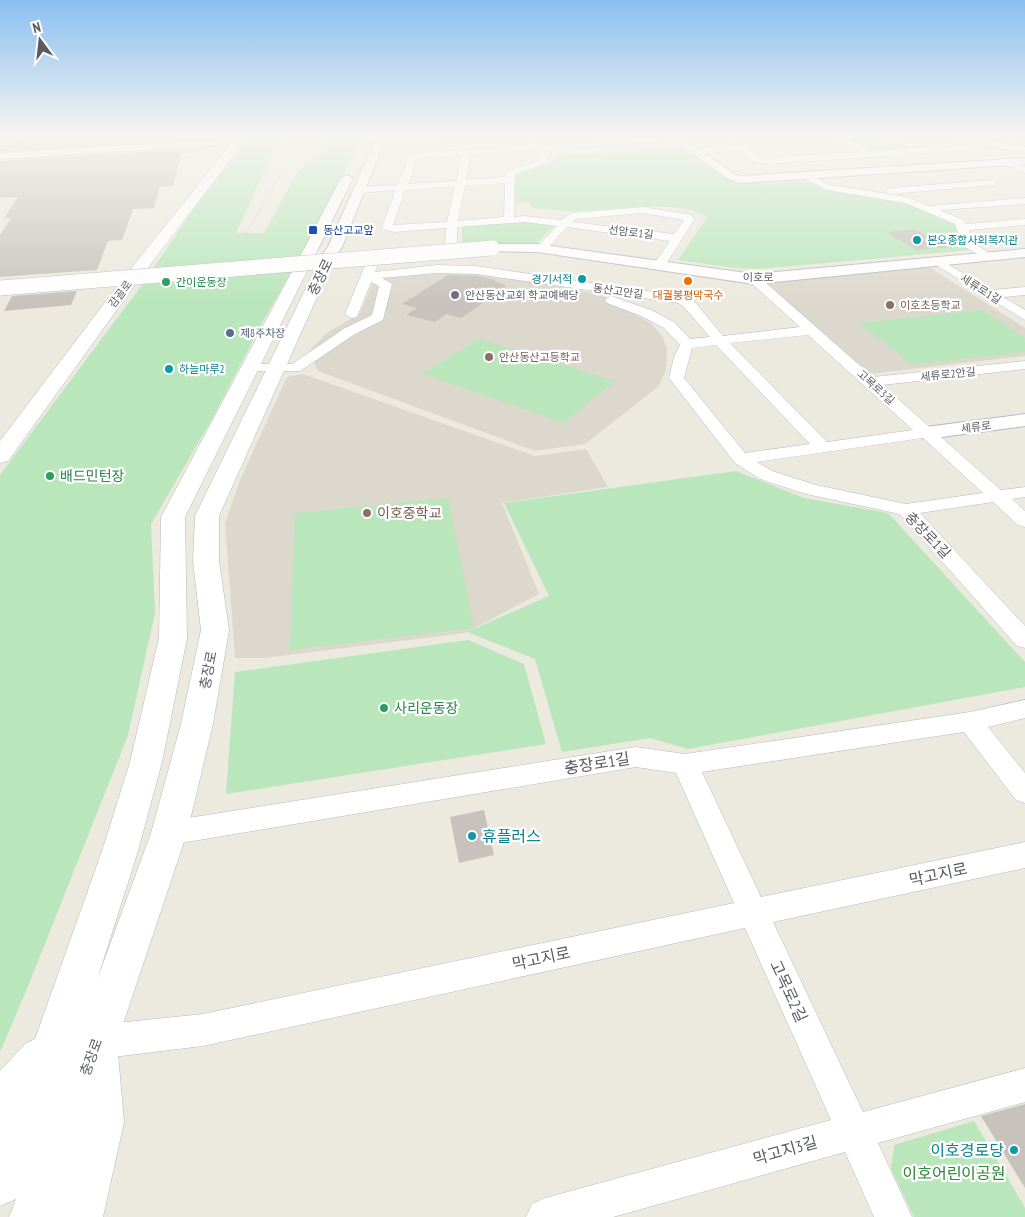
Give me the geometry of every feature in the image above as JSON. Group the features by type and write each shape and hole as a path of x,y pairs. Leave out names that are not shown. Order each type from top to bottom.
{"main road":[{"name":"감골로","path":"0,456 193,192"},
{"name":"감골로","path":"0,436 198,192"},
{"name":"충장로","path":"0,1182 76,1043 169,833 197,724 215,630 206,561 206,516 263,368 315,258"},
{"name":"충장로","path":"34,1217 120,851 146,762 173,638 173,517 263,368"},
{"path":"0,1105 76,1043 101,1122 78,1217"}],"street":[{"name":"충장로","path":"315,258 342,192"},
{"name":"충장로","path":"315,258 335,247 358,192"},
{"name":"선암로1길","path":"399,192 387,226 394,229 525,219 676,238"},
{"path":"451,248 452,224 459,192"},
{"path":"509,220 510,192"},
{"path":"855,192 908,200 959,222 963,227 967,244 989,257"},
{"path":"862,193 890,192"},
{"path":"1009,192 1025,200"},
{"path":"927,208 1025,200"},
{"path":"544,246 567,224 572,216 643,210 688,217 689,220 659,266"},
{"path":"963,227 1025,222"},
{"path":"315,258 498,244 544,246 623,258 642,264"},
{"name":"이호로","path":"0,289 492,248 536,248 754,279 1025,253"},
{"path":"315,258 373,260 492,250 514,250 609,264 642,264"},
{"path":"352,314 373,260"},
{"name":"세류로1길","path":"937,261 1025,316"},
{"name":"동산고안길","path":"368,276 437,269 476,270 681,300 689,304 720,341 823,448"},
{"path":"0,284 130,276"},
{"path":"0,289 130,276"},
{"path":"263,368 295,368 350,331 378,317 386,284 368,276"},
{"name":"고목로3길","path":"754,279 1025,521"},
{"path":"569,284 646,312 670,325 687,344 812,330"},
{"path":"990,294 1025,291"},
{"name":"충장로1길","path":"687,344 681,357 676,378 741,459 766,475 812,490 906,510 1025,640"},
{"name":"세류로2안길","path":"870,382 1025,365"},
{"name":"세류로","path":"926,433 1025,420"},
{"path":"741,459 926,433"},
{"path":"906,510 1025,492"},
{"name":"충장로1길","path":"169,833 636,757 685,764 970,722 1025,709"},
{"path":"970,722 1025,792"},
{"name":"고목로2길","path":"685,764 893,1217"},
{"name":"막고지로","path":"76,1043 203,1030 1025,855"},
{"name":"막고지3길","path":"545,1217 1025,1085"}],"shaded area":[{"name":"이호초등학교","path":"929,267 1025,328 1025,356 868,374 764,282"},
{"name":"안산동산고등학교","path":"435,271 473,271 569,287 605,297 652,324 662,336 667,349 666,370 659,386 585,444 535,451 318,371 309,351 327,333 360,313 375,277"},
{"name":"이호중학교","path":"303,374 535,456 586,449 608,487 502,503 539,594 465,633 264,658 235,658 225,523 240,480 287,377"}],"green space":[{"path":"207,192 255,192 236,233 264,233 287,192 335,192 306,247 263,321 212,419 151,524 155,613 128,735 0,1052 0,475 142,285"},
{"path":"513,192 847,192 908,202 959,225 971,250 759,269 734,268 678,260 707,217 696,211 682,208 647,206 570,211 532,208 530,203 512,202"},
{"path":"530,222 557,225 547,232 536,244 484,243 462,245 462,225"},
{"path":"982,310 1025,338 1025,352 912,365 860,323"},
{"path":"479,339 615,381 564,423 423,374"},
{"path":"736,471 804,498 888,513 1025,662 1025,687 688,749 650,738 562,752 535,659 467,632 549,596 504,503"},
{"path":"448,498 474,628 290,650 295,513"},
{"name":"사리운동장","path":"468,640 524,664 546,744 226,794 235,672"},
{"name":"이호어린이공원","path":"974,1121 1025,1208 1025,1217 914,1217 891,1169 894,1145"}],"building":[{"path":"0,192 159,192 154,208 133,209 122,240 108,241 97,270 0,277 0,235 11,218 4,218 18,197 0,198"},
{"name":"본오종합사회복지관","path":"914,229 949,247 916,250 886,232"},
{"name":"안산동산교회 학교예배당","path":"448,275 478,276 496,280 507,286 461,318 446,314 435,322 406,315 417,308 402,304"},
{"path":"77,291 71,305 4,311 12,296"},
{"name":"휴플러스","path":"484,810 494,855 459,863 450,817"},
{"name":"이호경로당","path":"1025,1104 1025,1188 981,1116"}],"railway":[{"path":"246,233 270,192"}],"place":[{"name":"동산고교앞","path":"313,230"},
{"name":"본오종합사회복지관","path":"917,240"},
{"name":"경기서적","path":"582,279"},
{"name":"대궐봉평막국수","path":"688,281"},
{"name":"간이운동장","path":"166,282"},
{"name":"안산동산교회 학교예배당","path":"455,295"},
{"name":"이호초등학교","path":"890,305"},
{"name":"제8주차장","path":"230,333"},
{"name":"안산동산고등학교","path":"489,357"},
{"name":"하늘마루2","path":"169,369"},
{"name":"배드민턴장","path":"50,476"},
{"name":"이호중학교","path":"367,513"},
{"name":"사리운동장","path":"384,708"},
{"name":"휴플러스","path":"472,836"},
{"name":"이호경로당","path":"1014,1150"}]}
